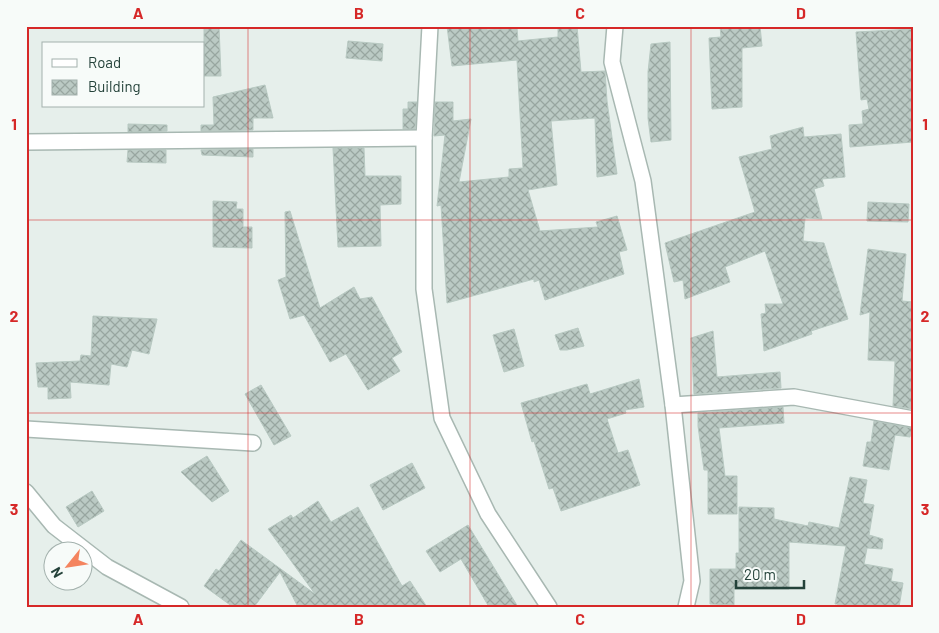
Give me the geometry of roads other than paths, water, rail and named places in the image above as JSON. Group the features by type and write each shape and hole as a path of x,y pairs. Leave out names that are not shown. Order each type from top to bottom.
{"street":[{"path":"430,26 424,138 424,290 442,418 488,514 549,607"},
{"path":"615,26 612,62 643,181 673,405 692,581 686,607"},
{"path":"26,142 424,138"},
{"path":"673,405 794,397 913,419"},
{"path":"26,429 253,443"},
{"path":"26,492 54,526 107,568 181,607"}]}
